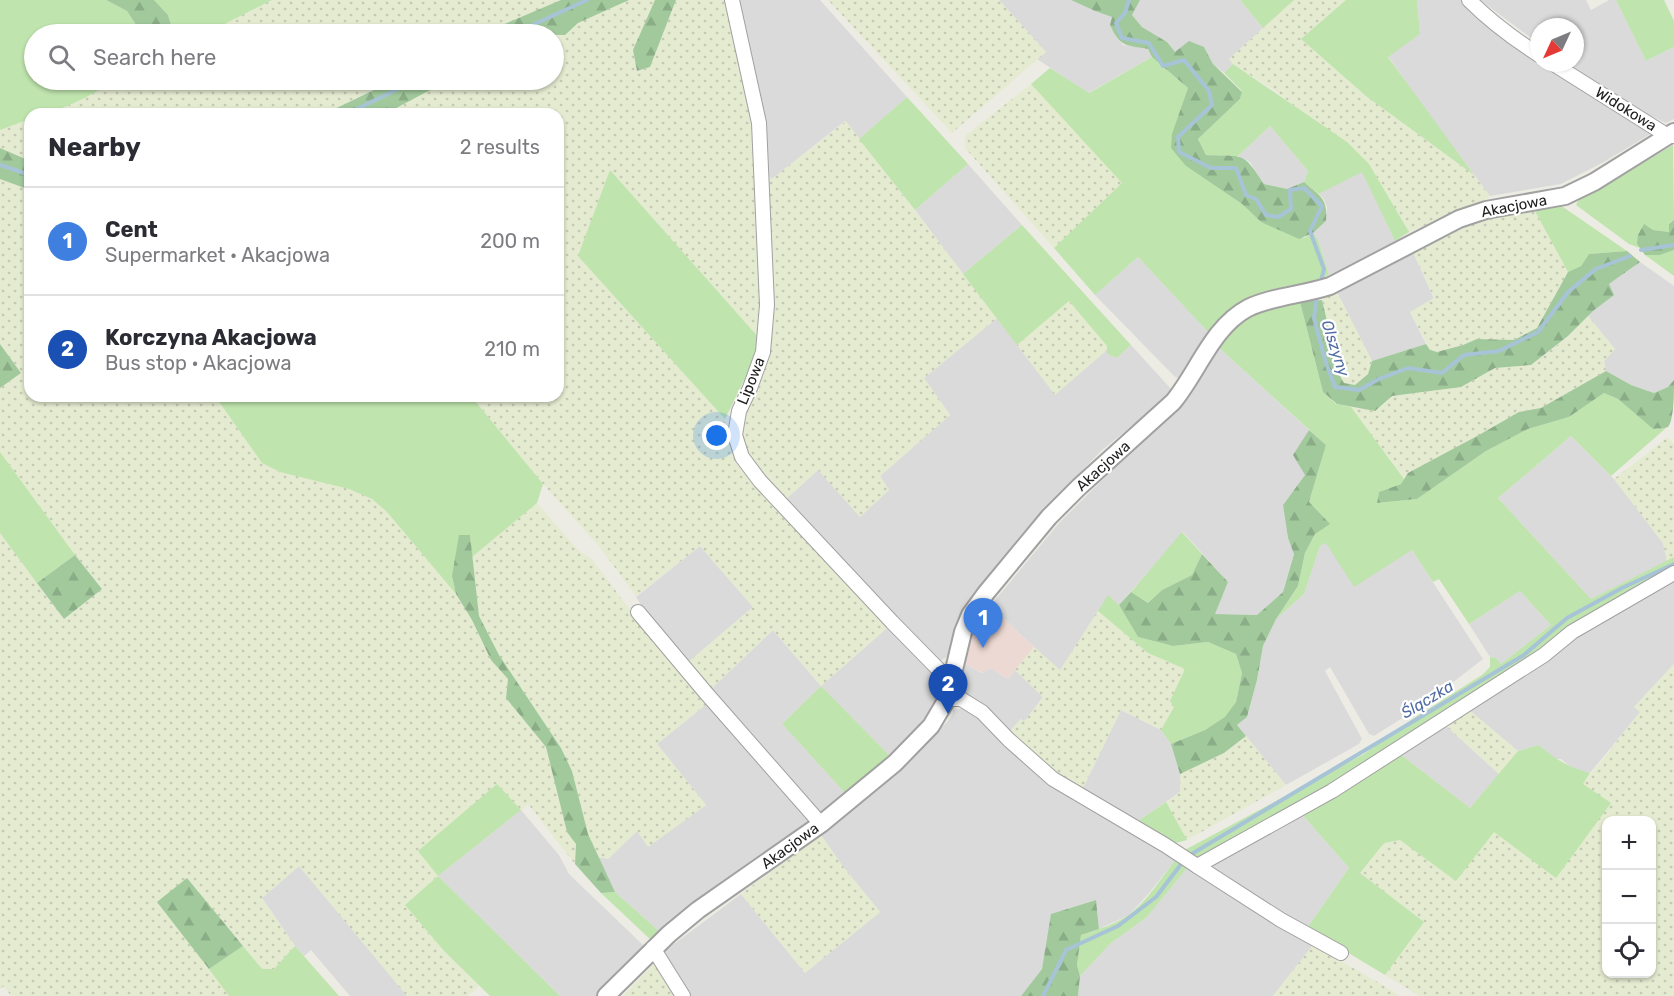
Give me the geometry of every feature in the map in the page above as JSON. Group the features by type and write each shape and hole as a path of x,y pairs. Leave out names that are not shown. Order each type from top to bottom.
{"street":[{"name":"Lipowa","path":"732,0 759,123 767,304 763,352 739,411 735,435 742,457 760,481 892,622 952,680"},
{"path":"1469,0 1483,14 1530,49"},
{"name":"Widokowa","path":"1567,72 1672,135"},
{"name":"Akacjowa","path":"606,996 653,948 698,910 822,824 895,763 931,726 947,699 963,632 970,615 986,593 1038,529 1071,494 1173,402 1221,330 1232,318 1274,299 1330,286 1459,219 1486,210 1565,196 1594,182 1672,135"},
{"path":"1197,866 1332,791 1544,655 1572,632 1674,573"},
{"path":"638,612 682,666 822,824"},
{"path":"947,699 962,699 982,712 1009,740 1053,779 1165,844 1281,920 1341,953"},
{"path":"653,948 683,996"}],"shaded area":[{"path":"738,0 820,0 907,97 859,139 845,121 772,179 767,175"},
{"path":"999,0 1071,0 1113,17 1110,25 1123,45 1148,49 1152,57 1088,93 1037,59 1046,52"},
{"path":"1140,0 1240,0 1263,28 1229,59 1233,64 1224,73 1213,64 1204,47 1175,53 1167,42 1142,27 1132,15"},
{"path":"1417,0 1463,0 1530,52 1530,72 1560,72 1652,133 1561,184 1490,196 1388,56 1420,34"},
{"path":"1480,0 1586,0 1591,10 1609,0 1616,0 1646,61 1674,47 1674,119 1666,123 1649,115 1579,72 1584,72 1584,18 1530,18 1530,37"},
{"path":"1270,126 1308,171 1304,182 1287,189 1264,184 1250,162 1238,156"},
{"path":"968,164 1022,225 963,274 915,210"},
{"path":"1362,171 1395,241 1329,275 1318,240 1313,233 1326,221 1327,207 1319,194"},
{"path":"1413,252 1434,299 1410,312 1426,344 1372,361 1336,290"},
{"path":"1138,257 1208,332 1179,378 1175,377 1095,295"},
{"path":"1640,262 1674,286 1674,381 1668,387 1654,393 1631,385 1606,371 1604,361 1615,349 1588,316 1609,284"},
{"path":"997,318 1055,394 1107,350 1107,354 1117,358 1131,345 1171,389 1163,400 1101,451 1027,528 984,582 956,624 947,657 938,662 786,499 818,470 860,516 889,490 880,476 950,415 924,378"},
{"path":"1217,346 1309,430 1294,455 1305,475 1283,505 1288,538 1294,553 1283,592 1257,615 1214,614 1228,582 1183,532 1119,605 1108,596 1060,671 990,606 1060,522 1184,399"},
{"path":"1571,436 1614,479 1663,543 1667,561 1591,599 1498,498"},
{"path":"1326,543 1412,550 1483,659 1429,701 1374,736 1369,734 1330,667 1325,671 1362,739 1359,744 1286,785 1237,725 1247,717 1263,646 1276,619 1304,594 1320,546"},
{"path":"700,546 753,607 686,664 659,633 636,597"},
{"path":"1674,577 1674,664 1635,706 1641,711 1590,773 1573,769 1561,759 1555,759 1539,745 1518,751 1469,710 1565,642"},
{"path":"1520,591 1551,625 1501,664 1496,658 1490,657 1469,624"},
{"path":"990,606 1034,647 1008,679 990,668 983,673 965,664 968,633"},
{"path":"888,627 935,677 940,690 936,701 920,724 889,755 821,686"},
{"path":"773,630 821,686 782,724 846,794 820,815 711,689"},
{"path":"965,664 982,673 990,668 1008,679 1015,670 1043,697 1024,722 1021,719 1008,733 961,690"},
{"path":"708,703 815,821 660,932 615,892 598,857 608,859 637,831 648,846 706,805 657,744"},
{"path":"966,708 1039,775 1074,801 1176,859 1129,915 1099,929 1096,900 1052,914 1042,969 1021,996 687,996 662,953 741,894 805,973 880,912 821,835 903,764 947,722 953,710"},
{"path":"1121,710 1161,730 1171,744 1180,774 1180,792 1135,823 1081,792"},
{"path":"1445,725 1499,774 1470,808 1400,754"},
{"path":"521,810 559,855 569,874 644,946 597,996 560,996 438,876"},
{"path":"1300,812 1349,868 1307,928 1213,870 1214,861"},
{"path":"299,866 407,996 350,996 311,950 304,956 295,946 262,898"},
{"path":"1187,868 1313,945 1273,996 1078,996 1080,976 1111,943 1147,917"}],"green space":[{"path":"0,0 106,0 127,11 135,24 24,24 24,90 99,90 62,108 24,108 24,121 0,130"},
{"path":"106,0 154,0 168,15 171,24 135,24 127,11"},
{"path":"154,0 272,0 225,24 171,24 168,15"},
{"path":"272,0 561,0 505,24 225,24"},
{"path":"561,0 629,0 578,23 565,35 564,24 505,24"},
{"path":"629,0 655,0 633,50 637,71 650,67 676,0 727,0 751,124 761,308 759,338 610,170 579,256 725,419 734,450 822,556 888,627 821,686 773,630 711,689 686,664 753,607 700,546 636,596 598,545 543,484 476,402 564,402 564,108 396,108 430,90 564,90 564,35 578,23"},
{"path":"655,0 676,0 650,67 637,71 633,50"},
{"path":"828,0 999,0 1046,52 952,133"},
{"path":"1071,0 1140,0 1132,15 1142,27 1167,42 1175,52 1189,41 1204,47 1213,64 1242,92 1240,99 1198,139 1206,155 1241,157 1251,165 1264,184 1287,189 1304,182 1322,198 1326,207 1326,221 1313,233 1299,239 1261,222 1242,204 1186,166 1171,148 1172,134 1188,88 1152,57 1148,49 1120,41 1110,25 1112,17"},
{"path":"1240,0 1294,0 1263,28"},
{"path":"1294,0 1346,0 1301,39 1366,96 1474,175 1490,196 1409,232 1369,164 1274,90 1233,64 1229,59"},
{"path":"1346,0 1417,0 1420,34 1388,57 1474,175 1366,96 1301,39"},
{"path":"1616,0 1664,0 1674,21 1674,47 1646,61"},
{"path":"1152,57 1188,88 1182,107 1186,166 1242,204 1261,222 1304,238 1313,233 1318,240 1329,275 1311,282 1258,294 1232,310 1208,332 1138,257 1095,295 1054,248 1122,183 1031,84 1050,68 1089,93"},
{"path":"1233,64 1347,142 1369,164 1409,232 1395,241 1362,172 1319,194 1304,182 1308,171 1270,126 1238,156 1206,155 1198,139 1240,99 1242,91 1224,73"},
{"path":"1031,84 1123,183 1054,248 965,148 965,136"},
{"path":"98,90 374,90 337,108 63,108"},
{"path":"374,90 430,90 396,108 337,108"},
{"path":"907,97 968,164 915,210 859,139"},
{"path":"24,121 24,158 0,148 0,130"},
{"path":"846,121 997,318 924,378 950,415 880,476 889,490 860,517 818,470 786,499 750,457 742,441 741,427 770,349 772,314 767,175 772,179"},
{"path":"1673,145 1674,220 1669,224 1669,232 1653,230 1637,244 1640,248 1629,244 1576,205 1578,201"},
{"path":"0,148 24,158 24,188 0,179"},
{"path":"610,170 759,338 756,356 725,419 578,256"},
{"path":"0,179 24,188 24,402 219,402 262,463 280,472 349,489 372,499 387,512 456,594 472,620 491,660 508,679 506,698 546,747 567,832 576,844 575,864 528,804 521,810 497,785 418,851 438,876 405,905 444,951 479,986 468,996 407,996 299,866 262,898 295,946 274,969 262,969 187,878 219,980 229,996 11,996 4,986 0,989 0,533 64,619 102,588 0,452 0,388 21,373 0,344"},
{"path":"1560,205 1627,251 1589,254 1581,266 1568,272 1535,211"},
{"path":"1535,211 1568,272 1537,328 1514,340 1478,339 1436,352 1430,350 1410,312 1434,298 1413,252 1447,233 1474,222 1502,214"},
{"path":"1674,220 1674,250 1660,255 1645,255 1637,244 1638,235 1644,224 1653,230 1669,232 1669,224"},
{"path":"1022,225 1131,345 1117,358 1107,354 1107,346 1069,301 1017,345 963,274"},
{"path":"1674,250 1674,276 1645,255 1660,255"},
{"path":"1627,251 1640,262 1609,284 1614,295 1531,365 1495,368 1461,387 1392,396 1375,411 1337,404 1323,392 1300,302 1322,300 1340,376 1344,383 1355,385 1368,374 1372,361 1426,344 1430,350 1437,352 1477,339 1514,340 1537,328 1568,272 1581,266 1589,254"},
{"path":"1336,290 1372,361 1368,374 1355,385 1344,383 1340,376 1322,300"},
{"path":"1069,301 1107,346 1107,350 1055,395 1017,345"},
{"path":"1300,302 1323,392 1336,404 1351,407 1404,479 1401,484 1379,492 1377,503 1417,499 1486,451 1528,429 1569,417 1604,393 1618,399 1653,429 1666,428 1611,476 1571,436 1498,498 1591,599 1674,557 1674,569 1355,772 1202,860 1181,852 1364,754 1414,718 1482,675 1490,667 1490,657 1496,658 1501,664 1551,625 1520,591 1469,624 1439,579 1433,582 1412,550 1354,587 1326,543 1320,546 1304,594 1276,619 1298,586 1305,553 1315,534 1309,502 1326,445 1217,346 1249,315 1271,307"},
{"path":"1588,316 1615,349 1604,361 1606,371 1541,408 1519,412 1408,473 1404,479 1351,407 1375,411 1392,396 1461,387 1495,368 1531,365 1568,337"},
{"path":"0,344 21,373 0,388"},
{"path":"1606,371 1631,385 1654,393 1668,387 1674,380 1673,412 1668,427 1653,429 1618,399 1604,393 1569,417 1528,429 1486,451 1417,499 1377,503 1379,492 1401,484 1408,473 1519,412 1541,408"},
{"path":"219,402 476,402 543,484 537,503 472,557 470,535 452,576 456,594 387,512 372,499 349,489 280,472 262,463"},
{"path":"1309,430 1326,445 1309,502 1330,524 1315,534 1305,553 1298,586 1276,619 1263,646 1247,717 1237,725 1246,736 1224,753 1180,774 1171,744 1205,730 1225,717 1236,702 1242,673 1236,654 1208,642 1173,646 1138,637 1119,605 1131,592 1148,603 1162,590 1192,575 1202,554 1228,582 1215,614 1257,615 1283,592 1294,554 1288,538 1283,505 1305,475 1293,455"},
{"path":"1668,437 1674,444 1674,557 1667,561 1663,543 1614,479"},
{"path":"0,452 75,555 37,583 0,533"},
{"path":"537,503 579,551 592,559 644,629 708,703 657,744 706,805 648,847 637,831 608,859 598,857 588,834 572,771 561,748 499,655 479,616 472,557"},
{"path":"1182,532 1202,554 1192,575 1162,590 1148,603 1131,592"},
{"path":"459,535 470,535 479,616 499,655 561,748 572,771 588,834 615,892 601,893 575,864 576,844 567,832 546,747 506,698 508,679 491,660 472,620 456,594 452,576"},
{"path":"75,555 102,589 64,619 37,583"},
{"path":"1108,595 1119,605 1138,637 1173,646 1208,642 1236,654 1242,673 1236,702 1225,718 1205,730 1171,744 1161,730 1174,707 1170,701 1185,669 1148,653 1098,611"},
{"path":"1098,611 1148,653 1185,669 1170,701 1174,707 1161,730 1121,710 1081,792 1058,778 1008,733 1021,719 1024,722 1043,697 1015,670 1034,647 1060,670"},
{"path":"1674,664 1674,996 1420,996 1385,975 1424,922 1360,873 1384,843 1494,832 1583,784 1640,712 1634,707"},
{"path":"821,686 889,755 846,794 782,724"},
{"path":"1469,710 1518,751 1499,774 1445,725"},
{"path":"1246,736 1286,785 1187,840 1166,802 1180,792 1180,774 1224,753"},
{"path":"1539,745 1550,755 1590,773 1583,784 1611,803 1556,878 1494,832 1456,881 1400,840 1384,843 1360,873 1424,922 1385,975 1307,928 1349,868 1300,812 1400,754 1470,808 1518,751"},
{"path":"497,784 521,810 438,876 418,851"},
{"path":"1166,802 1187,840 1172,844 1135,823"},
{"path":"821,835 880,912 805,973 741,894"},
{"path":"1176,859 1187,868 1147,917 1111,943 1080,976 1077,965 1081,935 1113,924 1130,914 1149,895"},
{"path":"438,876 560,996 490,996 444,951 405,905"},
{"path":"187,878 243,946 209,969 157,902"},
{"path":"615,892 660,932 652,941 601,893"},
{"path":"1096,900 1099,929 1081,935 1077,965 1080,976 1078,996 1021,996 1042,969 1051,914"},
{"path":"1313,945 1376,981 1400,996 1273,996"},
{"path":"243,946 262,969 274,969 295,946 339,996 229,996 209,969"},
{"path":"654,964 660,968 678,996 623,996"}],"waterway":[{"name":"Olszyny","path":"535,24 587,0"},
{"name":"Olszyny","path":"1129,0 1125,13 1116,23 1122,38 1149,43 1163,66 1184,60 1209,91 1212,105 1178,137 1179,152 1211,168 1236,168 1246,195 1256,199 1266,215 1278,217 1291,209 1290,190 1304,188 1322,206 1310,231 1324,269 1320,285"},
{"name":"Olszyny","path":"359,108 396,90"},
{"name":"Olszyny","path":"0,165 24,173"},
{"name":"Olszyny","path":"1641,250 1674,245"},
{"name":"Olszyny","path":"1317,295 1314,318 1335,387 1359,390 1379,379 1408,368 1442,373 1464,355 1499,351 1538,332 1568,292 1596,269 1630,256"},
{"name":"Ślączka","path":"1190,855 1524,655 1567,618 1622,588 1674,564"},
{"name":"Ślączka","path":"1043,996 1066,950 1118,926 1156,897 1182,863"}],"place":[{"name":"Cent","path":"983,648"},
{"name":"Korczyna Akacjowa","path":"948,714"}]}
